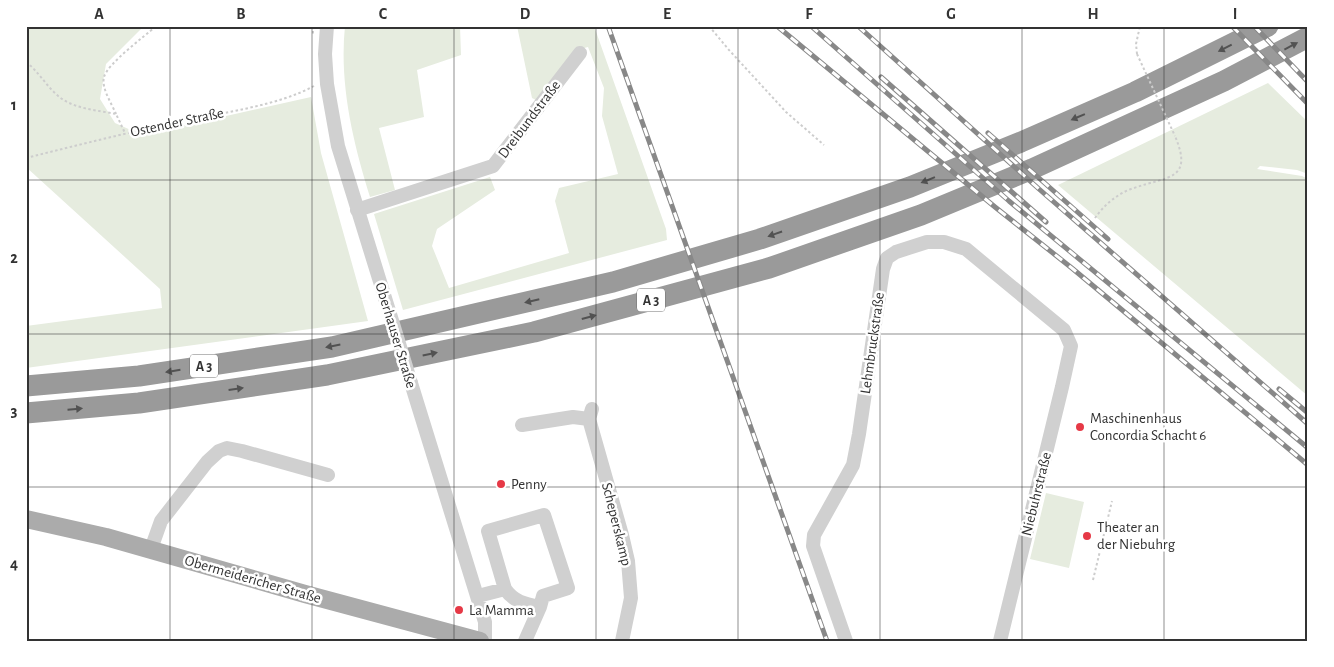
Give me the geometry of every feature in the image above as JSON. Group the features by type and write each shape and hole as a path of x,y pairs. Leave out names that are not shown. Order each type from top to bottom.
{"highway":[{"name":"A 3","path":"26,386 139,376 332,347 622,279 760,239 910,187 1021,142 1135,92 1268,26"},
{"name":"A 3","path":"26,413 139,403 327,375 534,332 769,268 921,214 1032,169 1224,81 1308,37"}],"main road":[{"name":"Obermeidericher Straße","path":"26,518 151,549 305,594 432,634 480,641"}],"street":[{"name":"Oberhauser Straße","path":"327,26 325,54 326,84 338,146 478,596 485,622 485,641"},
{"name":"Dreibundstraße","path":"357,210 493,166 580,53"},
{"name":"Lehmbruckstraße","path":"846,641 813,546 814,535 852,465 859,434 883,269 887,258 896,252 927,242 944,242 966,249 1064,330 1071,346"},
{"name":"Niebuhrstraße","path":"1000,641 1071,346"},
{"name":"Scheperskamp","path":"522,425 590,414 628,561 631,598 622,641"},
{"path":"151,549 162,521 207,462 219,451 227,448 242,451 328,476"},
{"path":"525,641 540,607 543,596 568,588 544,514 488,531 505,589 510,597 540,607"},
{"path":"478,596 505,589"}],"path":[{"path":"125,133 104,88 103,78 110,66 156,26"},
{"path":"709,26 786,112 824,145"},
{"path":"1095,218 1100,211 1120,194 1171,177 1179,171 1182,159 1182,151 1137,54 1136,44 1140,26"},
{"path":"26,62 65,101 116,114"},
{"name":"Ostender Straße","path":"26,158 125,133 264,103 300,94 316,85 326,84"},
{"path":"1093,580 1112,502"}],"shaded area":[{"path":"26,26 144,26 106,64 100,99 115,123 142,135 311,97 321,153 368,321 26,368 26,326 162,308 160,289 26,167"},
{"path":"345,26 460,26 461,55 417,70 424,117 379,128 395,190 370,197 349,113 344,69"},
{"path":"517,26 594,26 666,229 667,240 403,310 374,214 490,177 495,190 437,229 432,246 449,288 569,253 555,201 559,188 618,174 602,116 604,88 588,47 577,50 536,100 532,98"},
{"path":"1268,83 1308,122 1308,174 1297,170 1260,166 1257,169 1302,176 1308,179 1308,396 1058,185"},
{"path":"1046,493 1084,502 1069,568 1030,559"}],"railway":[{"path":"608,26 827,641"},
{"path":"777,26 1308,465"},
{"path":"811,26 1009,201 1308,448"},
{"path":"858,26 1039,189 1308,424"},
{"path":"1232,26 1308,104"},
{"path":"1254,26 1308,82"},
{"path":"881,77 1046,222"},
{"path":"988,133 1108,239"},
{"path":"1279,389 1308,413"}],"place":[{"name":"Maschinenhaus Concordia Schacht 6","path":"1080,427"},
{"name":"Penny","path":"501,484"},
{"name":"Theater an der Niebuhrg","path":"1087,536"},
{"name":"La Mamma","path":"459,610"}]}
